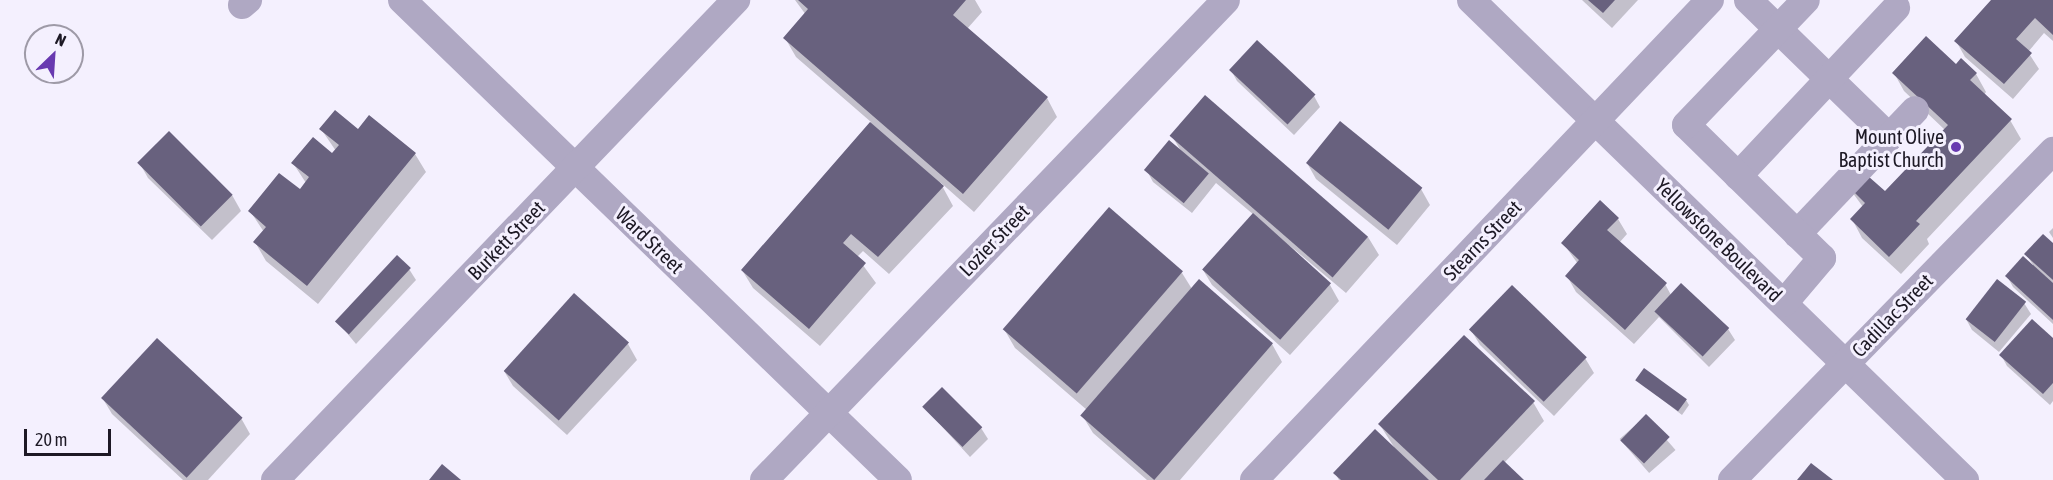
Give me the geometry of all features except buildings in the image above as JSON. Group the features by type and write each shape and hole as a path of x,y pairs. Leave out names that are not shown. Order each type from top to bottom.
{"street":[{"name":"Ward Street","path":"402,0 898,480"},
{"name":"Burkett Street","path":"275,480 736,0"},
{"name":"Lozier Street","path":"764,480 1226,0"},
{"name":"Yellowstone Boulevard","path":"1471,0 1965,480"},
{"name":"Stearns Street","path":"1254,480 1710,0"},
{"path":"1748,0 1889,137"},
{"path":"1784,303 1822,258 1686,125 1806,0"},
{"path":"1737,176 1896,8"},
{"path":"1797,234 1915,110"},
{"name":"Cadillac Street","path":"1732,480 2053,151"}],"place":[{"name":"Mount Olive Baptist Church","path":"1956,147"}]}
